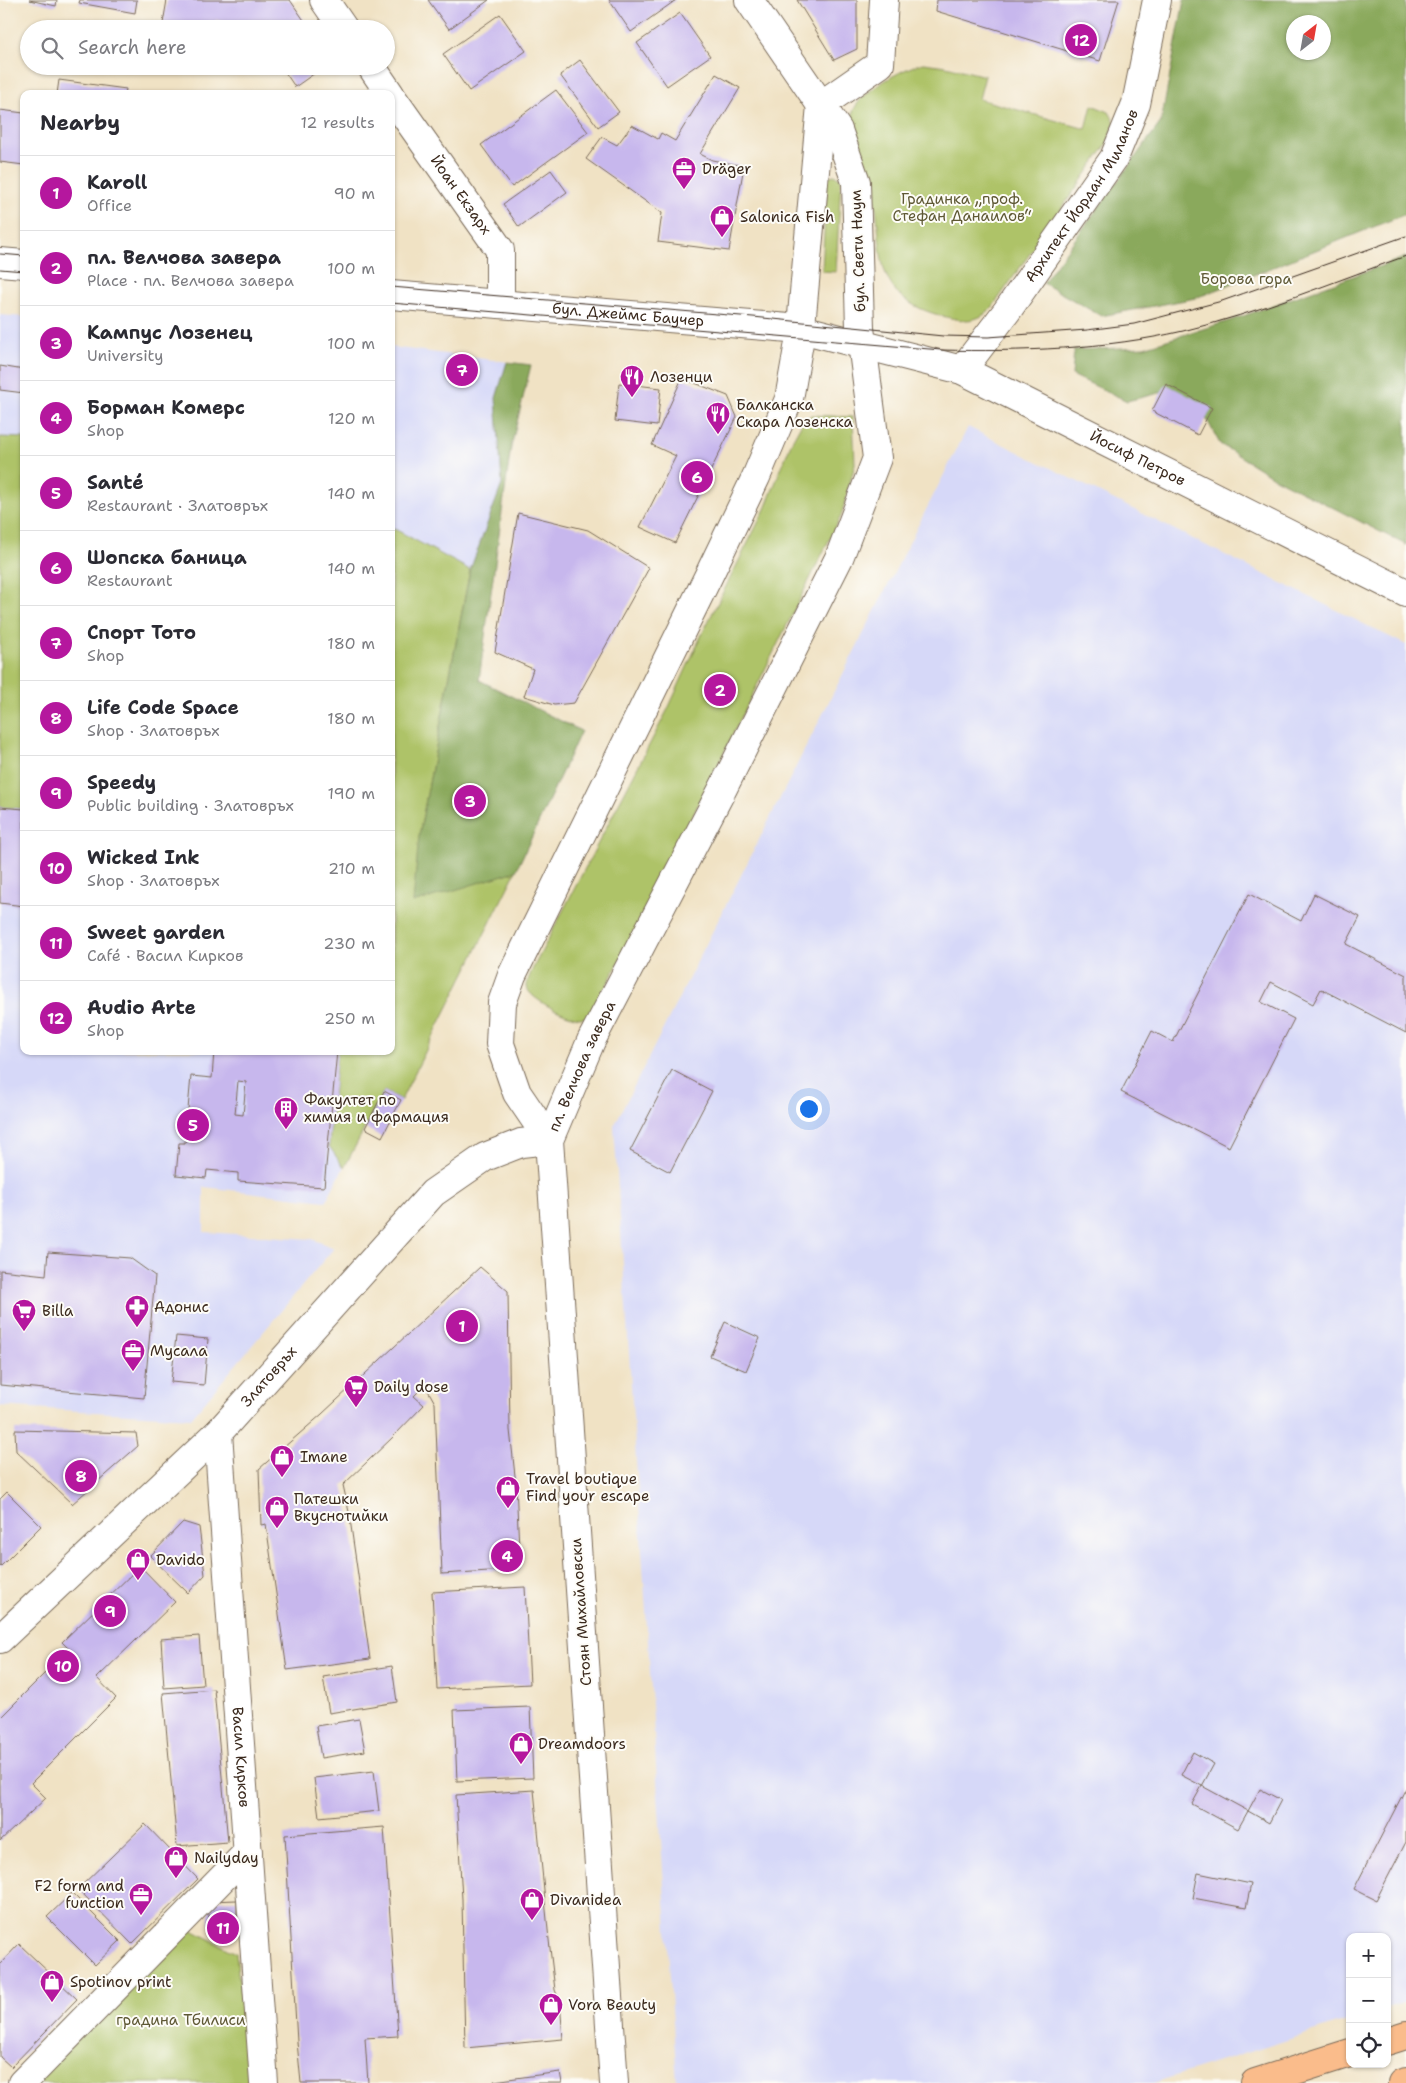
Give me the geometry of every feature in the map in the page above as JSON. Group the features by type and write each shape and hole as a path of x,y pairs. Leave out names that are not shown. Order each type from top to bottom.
{"main road":[{"path":"1391,2040 1406,2035"},
{"path":"1255,2083 1346,2054"},
{"path":"1402,2083 1406,2082"}],"street":[{"path":"324,0 338,20"},
{"name":"бул. Свети Наум","path":"749,0 838,130 856,182 858,279 862,346"},
{"path":"801,330 821,105 880,64 884,0"},
{"name":"Архитект Йордан Миланов","path":"962,370 1008,311 1114,158 1136,104 1157,0"},
{"name":"Йоан Екзарх","path":"377,75 388,90"},
{"name":"Йоан Екзарх","path":"395,101 500,250 500,304"},
{"path":"0,262 20,264"},
{"name":"бул. Джеймс Баучер","path":"395,295 801,330 862,346"},
{"name":"пл. Велчова завера","path":"549,1140 517,1093 500,1044 502,1003 512,975 756,477 789,399 801,330"},
{"name":"Йосиф Петров","path":"862,346 962,370 1406,593"},
{"name":"пл. Велчова завера","path":"549,1140 591,1041 721,792 839,558 877,458 862,346"},
{"name":"Златовръх","path":"0,1639 218,1432 433,1193 485,1157 521,1142 549,1140"},
{"name":"Стоян Михайловски","path":"549,1140 614,2083"},
{"name":"Васил Кирков","path":"218,1432 264,2083"},
{"path":"22,2083 248,1852"}],"shaded area":[{"path":"0,315 20,317 20,1055 395,1055 395,348 531,365 509,457 479,680 581,731 516,871 401,1100 384,1091 326,1201 204,1187 204,1232 312,1239 334,1248 191,1418 0,1406"},
{"path":"968,427 1406,645 1406,2002 1391,2007 1391,1933 1346,1933 1346,2021 1153,2083 677,2083 614,1126"}],"green space":[{"path":"1184,0 1406,0 1406,214 1196,298 1101,316 1043,283 1161,122"},
{"name":"Градинка „проф. Стефан Данаилов“","path":"923,63 946,66 985,76 979,99 1086,129 1092,105 1109,112 1115,122 1107,144 991,309 980,317 970,320 946,317 920,308 902,297 891,284 884,268 880,250 872,185 854,127 853,112 857,104 864,97 894,75"},
{"path":"834,175 841,178 836,272 822,271 827,177"},
{"path":"1406,257 1406,545 1273,477 1220,444 1199,405 1168,391 1127,401 1072,375 1074,350 1144,347 1232,320"},
{"path":"507,362 531,365 511,447 479,680 581,731 516,871 413,903 419,836 470,570 502,484 496,398"},
{"path":"811,415 853,417 855,464 841,516 630,942 591,1014 586,1018 570,1016 542,1003 529,992 527,983 530,974 668,709 702,634 765,509 792,441 802,423"},
{"path":"0,437 20,438 20,809 0,807"},
{"path":"395,529 470,570 419,836 516,871 401,1100 384,1091 344,1168 329,1146 337,1055 395,1055"},
{"name":"градина Тбилиси","path":"186,1927 236,1953 250,2081 241,2083 35,2083"}],"building":[{"path":"29,0 57,0 56,6"},
{"path":"80,0 137,0 135,13 79,3"},
{"path":"167,0 290,0 304,20 216,20 164,20"},
{"path":"428,0 489,0 449,29"},
{"path":"609,0 676,0 631,32"},
{"path":"797,0 857,0 857,49 834,60"},
{"path":"937,0 1119,0 1100,61 936,11"},
{"path":"680,13 710,56 667,86 637,43"},
{"path":"500,14 526,51 469,91 443,54"},
{"path":"580,60 619,112 598,127 560,75"},
{"name":"Dräger","path":"716,74 740,88 700,154 712,160 744,166 729,251 658,242 662,213 586,159 602,137 617,145 632,125 658,139 661,133 675,141"},
{"path":"287,75 312,75 295,87"},
{"path":"59,80 126,89 126,90 58,90"},
{"path":"556,90 588,132 512,187 481,145"},
{"path":"0,110 20,112 20,164 0,162"},
{"path":"551,170 567,192 519,227 503,204"},
{"path":"0,366 20,369 20,392 0,390"},
{"path":"682,378 728,396 737,417 675,543 640,527 676,456 652,445"},
{"path":"619,383 661,388 657,426 615,421"},
{"path":"1166,384 1212,408 1198,435 1152,411"},
{"path":"518,513 588,530 649,568 574,703 554,705 524,696 533,669 495,652"},
{"path":"0,807 20,809 20,906 0,903"},
{"path":"1249,894 1301,921 1314,894 1360,917 1346,944 1406,975 1406,1033 1321,989 1313,1004 1271,982 1261,1002 1294,1019 1229,1147 1121,1092 1152,1031 1173,1042"},
{"name":"Факултет по химия и фармация","path":"214,1055 337,1055 324,1187 238,1181 238,1173 207,1170 206,1178 176,1175 179,1143 185,1143 191,1076 212,1078","holes":["238,1081 246,1082 243,1115 235,1114"]},
{"path":"672,1070 712,1091 670,1172 630,1151"},
{"path":"384,1091 401,1100 382,1137 365,1128"},
{"path":"48,1252 130,1258 155,1276 144,1398 0,1385 0,1270 46,1275"},
{"path":"480,1267 508,1291 510,1430 516,1485 520,1569 442,1574 435,1403 425,1385 414,1396 424,1405 343,1485 349,1512 370,1659 287,1670 266,1524 261,1525 259,1469 322,1414"},
{"path":"725,1322 760,1338 746,1371 710,1356"},
{"path":"176,1336 208,1339 204,1385 171,1382"},
{"path":"15,1430 136,1433 138,1446 72,1504 16,1451"},
{"path":"7,1492 41,1526 0,1567 0,1499"},
{"path":"183,1522 199,1527 205,1575 188,1593 150,1556"},
{"path":"140,1566 175,1602 97,1678 116,1698 31,1783 46,1798 0,1841 0,1718 69,1649 62,1642"},
{"path":"525,1587 530,1684 437,1689 432,1592"},
{"path":"199,1636 203,1685 164,1688 161,1639"},
{"path":"392,1666 397,1702 329,1713 323,1677"},
{"path":"214,1689 228,1842 177,1846 163,1693"},
{"path":"530,1707 533,1778 457,1781 454,1710"},
{"path":"359,1719 365,1751 321,1758 316,1726"},
{"path":"1193,1752 1214,1764 1202,1786 1181,1775"},
{"path":"374,1771 379,1811 319,1817 314,1778"},
{"path":"1202,1786 1248,1811 1238,1829 1192,1804"},
{"path":"1406,1788 1406,1842 1376,1900 1354,1889"},
{"path":"1260,1789 1281,1800 1269,1823 1248,1811"},
{"path":"534,1790 549,1940 555,1990 560,2002 563,2039 465,2048 462,1899 456,1795"},
{"path":"145,1824 198,1879 132,1944 78,1889"},
{"path":"384,1827 398,2036 365,2038 368,2083 301,2083 285,1835"},
{"path":"1198,1873 1251,1884 1246,1908 1193,1898"},
{"path":"72,1893 120,1941 95,1965 47,1917"},
{"path":"237,1900 237,1922 234,1922 232,1929 227,1934 217,1932 212,1923 209,1923 209,1901"},
{"path":"19,1944 77,1999 11,2067 0,2057 0,1964"},
{"path":"560,2072 562,2083 494,2083 494,2081"}],"tram line":[{"path":"395,287 753,317 943,336 988,337 1087,330 1134,324 1222,301 1406,236"},
{"path":"0,254 20,256"},
{"path":"395,303 941,350 1032,350 1124,342 1211,324 1406,256"},
{"path":"0,269 20,271"}],"place":[{"name":"Audio Arte","path":"1081,40"},
{"name":"Dräger","path":"684,190"},
{"name":"Salonica Fish","path":"722,238"},
{"name":"Спорт Тото","path":"462,370"},
{"name":"Лозенци","path":"632,398"},
{"name":"Балканска Скара Лозенска","path":"718,435"},
{"name":"Шопска баница","path":"697,477"},
{"name":"пл. Велчова завера","path":"720,690"},
{"name":"Кампус Лозенец","path":"470,801"},
{"name":"Santé","path":"193,1125"},
{"name":"Факултет по химия и фармация","path":"286,1130"},
{"name":"Karoll","path":"462,1326"},
{"name":"Адонис","path":"137,1328"},
{"name":"Billa","path":"24,1332"},
{"name":"Мусала","path":"133,1372"},
{"name":"Daily dose","path":"356,1408"},
{"name":"Life Code Space","path":"81,1476"},
{"name":"Imane","path":"282,1478"},
{"name":"Travel boutique Find your escape","path":"508,1509"},
{"name":"Патешки Вкуснотийки","path":"277,1529"},
{"name":"Борман Комерс","path":"507,1556"},
{"name":"Davido","path":"138,1581"},
{"name":"Speedy","path":"110,1611"},
{"name":"Wicked Ink","path":"63,1666"},
{"name":"Dreamdoors","path":"521,1765"},
{"name":"Nailyday","path":"176,1879"},
{"name":"F2 form and function","path":"141,1916"},
{"name":"Divanidea","path":"532,1921"},
{"name":"Sweet garden","path":"223,1928"},
{"name":"Spotinov print","path":"52,2003"},
{"name":"Vora Beauty","path":"551,2026"}],"park label":[{"name":"Борова гора","path":"1246,279"}]}
